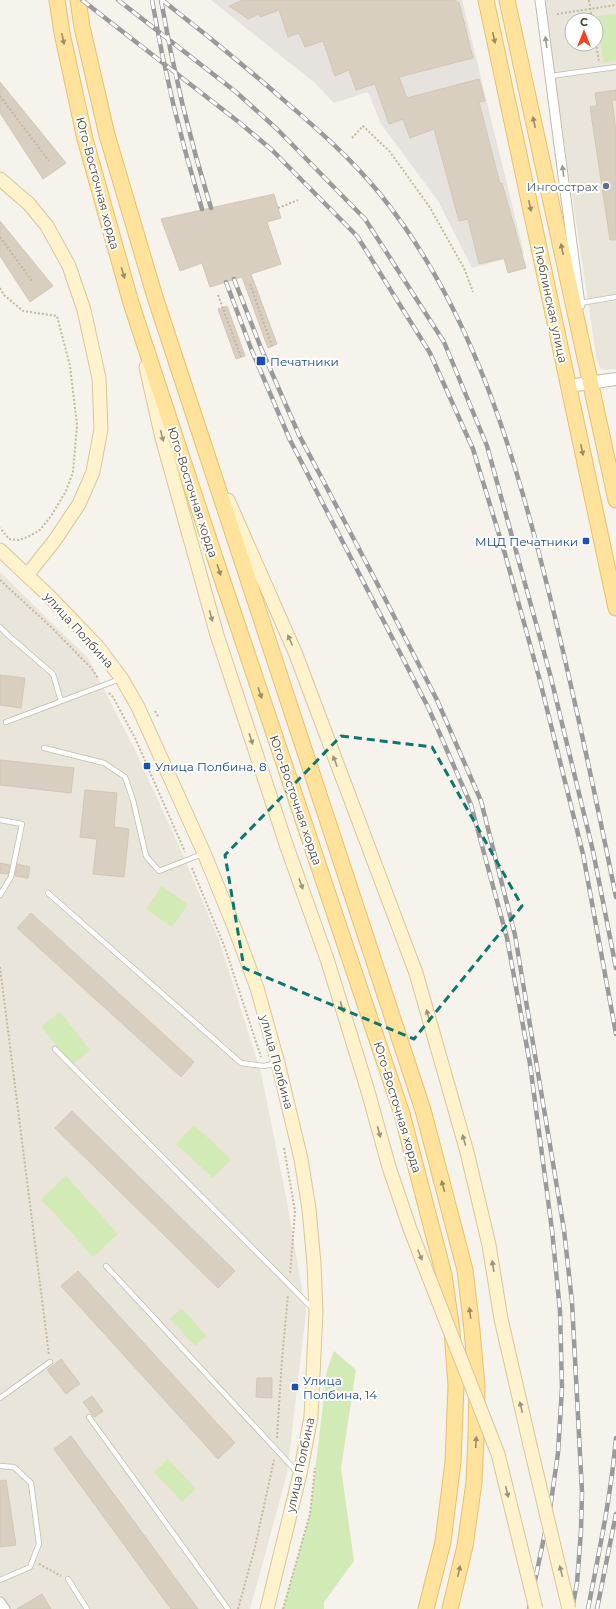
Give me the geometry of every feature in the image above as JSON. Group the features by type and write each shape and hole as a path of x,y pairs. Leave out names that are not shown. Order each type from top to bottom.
{"main road":[{"name":"Юго-Восточная хорда","path":"57,0 62,33 85,139 131,303 402,1114 444,1275 452,1331 456,1386 453,1462 443,1542 426,1609"},
{"name":"Юго-Восточная хорда","path":"78,0 82,27 107,135 155,297 422,1110 465,1270 477,1386 476,1438 474,1482 465,1546 450,1609"},
{"name":"Люблинская улица","path":"486,0 616,608"},
{"name":"Люблинская улица","path":"507,0 592,382 616,500"},
{"path":"0,179 29,204 47,226 69,266 84,310 100,378 101,429 93,472 79,504 55,540 28,574"},
{"path":"131,303 162,438 217,635 287,847 327,959 367,1088 389,1167 410,1229 498,1454 536,1609"},
{"path":"206,450 295,652 416,973 467,1152 489,1245 501,1319 569,1609"},
{"name":"улица Полбина","path":"0,550 28,574 98,647 122,679 147,724 204,853 235,929 257,988 278,1063 301,1159 309,1209 315,1268 316,1312 311,1417 300,1474 267,1609"}],"street":[{"path":"540,0 580,303 584,348"},
{"path":"569,386 616,379"},
{"path":"0,1602 5,1609"}],"lane":[{"path":"551,76 616,66"},
{"path":"580,303 616,297"},
{"path":"0,626 8,636 53,674 61,701"},
{"path":"6,722 102,685 122,679"},
{"path":"44,748 104,763 125,777 133,800 146,856 159,871 204,853"},
{"path":"0,820 22,824 11,877 0,895"},
{"path":"48,893 241,1063 264,1066 278,1063"},
{"path":"55,1049 316,1312"},
{"path":"106,1266 300,1474"},
{"path":"0,1398 50,1362"},
{"path":"89,1417 228,1609"},
{"path":"0,1466 14,1467 31,1483 39,1544 30,1567 0,1580"},
{"path":"68,1579 87,1609"}],"path":[{"path":"589,0 591,12"},
{"path":"557,14 616,5"},
{"path":"597,52 600,69"},
{"path":"0,96 49,161"},
{"path":"352,138 363,126 390,152 429,206 464,268 473,292"},
{"path":"278,208 298,200"},
{"path":"0,237 32,281"},
{"path":"250,284 272,346"},
{"path":"0,288 4,295 23,311 57,316 70,366 77,425 73,472 66,491 51,516 40,530 28,537 18,540 9,539 0,528"},
{"path":"218,295 241,357"},
{"path":"0,580 52,628 92,669 102,685 113,698 132,732 226,948 264,1066"},
{"path":"0,967 50,1362"},
{"path":"238,1609 255,1547 276,1449 295,1211 284,1147"},
{"path":"283,1609 310,1514"},
{"path":"33,1560 68,1579"}],"highlighted area":[{"path":"341,736 432,747 522,906 414,1039 244,968 225,855"}],"shaded area":[{"path":"211,0 462,0 524,254 472,268 438,201 381,124 368,92 334,103 315,83"},
{"path":"544,0 616,0 616,369 601,369 597,361"},
{"path":"0,572 88,658 134,748 179,846 219,940 261,1073 287,1202 306,1312 287,1474 250,1609 0,1609"}],"green space":[{"path":"616,14 616,61 603,63 602,52 604,52 604,15"},
{"path":"162,886 188,904 172,927 146,909"},
{"path":"60,1012 90,1050 72,1065 41,1026"},
{"path":"194,1125 231,1159 213,1178 176,1144"},
{"path":"66,1176 118,1234 93,1257 41,1199"},
{"path":"182,1308 206,1336 195,1346 170,1319"},
{"path":"334,1351 356,1370 341,1468 354,1561 324,1602 324,1609 283,1609 310,1514 327,1370"},
{"path":"168,1459 196,1489 182,1502 154,1472"}],"building":[{"path":"243,0 456,0 456,3 459,2 473,58 399,77 407,98 479,79 485,101 479,102 500,184 502,183 526,268 508,273 504,258 479,264 468,219 459,221 434,129 410,138 403,119 389,124 375,84 356,90 349,70 335,76 323,41 305,47 299,33 288,37 279,10 260,17 259,14 248,19 229,6"},
{"path":"0,82 66,163 43,179 0,113"},
{"path":"616,90 616,100 612,100 616,131 616,240 610,240 590,107 597,106 595,93"},
{"path":"274,194 281,218 267,222 281,264 251,274 277,344 268,348 242,277 210,287 202,263 180,271 161,219"},
{"path":"0,221 53,286 30,302 0,256"},
{"path":"227,306 245,356 236,359 218,309"},
{"path":"0,675 25,678 21,708 0,705"},
{"path":"0,760 74,768 71,793 0,785"},
{"path":"85,790 117,793 114,827 129,829 124,877 93,874 97,839 80,837"},
{"path":"0,863 10,865 8,874 0,873"},
{"path":"17,864 30,867 28,878 15,876"},
{"path":"31,913 194,1062 181,1077 17,928"},
{"path":"72,1111 235,1271 218,1288 55,1128"},
{"path":"78,1271 235,1443 218,1459 61,1286"},
{"path":"61,1359 80,1384 66,1394 47,1370"},
{"path":"257,1378 272,1378 272,1398 256,1397"},
{"path":"92,1396 103,1411 94,1417 83,1402"},
{"path":"71,1436 198,1609 171,1609 54,1449"},
{"path":"6,1480 16,1545 0,1547 0,1481"},
{"path":"42,1594 51,1609 17,1609"}],"railway":[{"path":"82,0 240,123 272,150 357,236 430,353 473,449 505,554 539,677 583,854 616,1034"},
{"path":"118,0 236,92 278,130 365,219 444,342 487,446 550,674 593,851 616,968"},
{"path":"152,0 174,106 202,209"},
{"path":"161,0 183,105 211,208"},
{"path":"162,0 207,35 265,84 319,131 369,180 413,239 441,287 466,336 488,388 523,494 551,601 593,786 616,897"},
{"path":"234,279 261,348 299,435 437,700 481,801 515,935 564,1230 572,1302 582,1492 577,1583 572,1609"},
{"path":"226,282 252,351 290,440 428,707 471,805 507,938 530,1064 552,1230 560,1311 562,1388 558,1453 550,1509 529,1609"},
{"path":"588,1609 608,1503 616,1438"},
{"path":"597,1609 616,1514"}],"place":[{"name":"Ингосстрах","path":"606,186"},
{"name":"Печатники","path":"261,361"},
{"name":"МЦД Печатники","path":"586,541"},
{"name":"Улица Полбина, 8","path":"147,766"},
{"name":"Улица Полбина, 14","path":"295,1387"}]}
